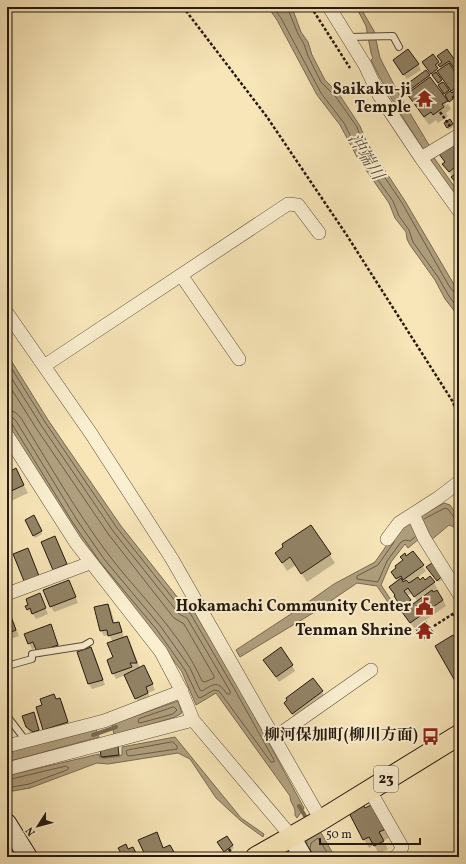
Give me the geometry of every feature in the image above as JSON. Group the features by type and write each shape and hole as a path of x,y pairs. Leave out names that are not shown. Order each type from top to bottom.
{"main road":[{"name":"23","path":"256,857 459,735"}],"street":[{"path":"329,7 365,65 379,94 426,154 458,209"},
{"path":"426,154 455,131"},
{"path":"44,366 288,204 298,205 319,233"},
{"path":"181,276 239,359"},
{"path":"7,313 92,435 172,559 274,738 305,828 303,857"},
{"path":"7,435 90,563 162,652 182,691 191,714 305,828"},
{"path":"387,539 399,522 413,516 459,482"},
{"path":"413,516 424,538 459,594"},
{"path":"7,594 90,563"},
{"path":"274,738 371,670"},
{"path":"7,746 104,721 182,691"},
{"path":"7,770 106,743 191,714"},
{"path":"104,721 106,743"},
{"path":"368,789 402,847 399,854 395,857"},
{"path":"7,824 28,857"}],"lane":[{"path":"349,38 393,36 399,47"},
{"path":"7,666 32,659 32,654 83,646 90,642"},
{"path":"7,716 26,741"}],"path":[{"path":"184,7 267,117 346,234 452,402 459,419"},
{"path":"311,7 352,71"},
{"path":"440,112 455,131"},
{"path":"434,626 459,610"},
{"path":"229,849 234,857"}],"water":[{"name":"沖端川","path":"268,7 290,7 294,13 301,32 308,42 312,55 325,80 339,94 360,126 367,143 405,201 459,293 459,317 445,299 435,280 410,245 406,232 395,218 389,203 357,157 340,125 317,95 277,20"},
{"path":"356,7 360,7 374,31 380,58 402,100 429,145 432,155 454,186 459,183 459,187 456,189 459,194 459,203 401,115 380,79 371,60 373,58 366,26"},
{"path":"7,354 48,420 121,526 186,608 191,606 239,688 304,808 297,818 290,796 216,693 196,705 182,672 154,633 69,525 7,423"},
{"path":"444,503 450,505 459,518 459,534 454,527 449,525 430,541 425,534 408,548 405,544 391,562 381,585 397,609 394,611 377,586 357,583 313,613 240,657 236,650 334,584 375,562 396,532"},
{"path":"178,701 182,713 175,717 114,735 112,724"},
{"path":"96,729 99,737 7,762 7,752"},
{"path":"175,737 241,818 264,834 263,837 241,821 216,798 190,759 178,753 108,764 97,763 30,788 7,792 7,777 10,775 99,754 100,758 122,755 122,747"},
{"path":"320,831 335,857 310,857 306,850 307,840"}],"building":[{"path":"408,49 419,64 403,75 393,60"},
{"path":"447,49 459,66 459,75 449,61 440,67 438,65 442,62 437,56"},
{"path":"433,54 439,62 435,65 438,68 431,74 422,62"},
{"path":"449,63 459,78 459,86 451,91 437,71"},
{"path":"426,70 430,75 411,89 407,84"},
{"path":"436,72 442,80 438,83 432,75"},
{"path":"430,77 448,101 442,104 444,107 433,115 431,112 424,117 407,94"},
{"path":"443,82 449,90 444,94 438,85"},
{"path":"458,88 459,92 452,97 453,99 449,102 445,95 450,91 452,93"},
{"path":"459,93 459,105 453,97"},
{"path":"450,119 453,124 447,128 444,123"},
{"path":"454,143 456,145 459,143 459,181 456,183 451,177 458,172 455,167 449,172 442,164 445,162 439,154 436,157 435,155"},
{"path":"16,468 24,485 7,493 7,473"},
{"path":"34,515 42,531 33,536 25,520"},
{"path":"311,525 331,554 301,574 290,557 282,563 275,553 283,547 282,544"},
{"path":"55,536 67,564 53,570 41,542"},
{"path":"28,548 39,576 24,581 13,554"},
{"path":"413,551 424,565 403,580 401,576 396,579 391,572 396,568 395,566 403,560 400,557 405,553 406,556"},
{"path":"432,563 442,576 437,581 426,567"},
{"path":"430,576 435,582 414,597 408,588 404,591 411,600 401,607 389,587 401,578 403,582 406,580 409,583 418,577 420,580 423,577 425,580"},
{"path":"69,580 76,597 50,607 43,590"},
{"path":"432,590 433,592 437,590 443,600 410,623 402,612"},
{"path":"40,593 46,608 32,614 30,608 27,610 25,606 28,605 26,599"},
{"path":"108,604 113,623 119,622 122,632 108,636 107,630 100,631 94,607"},
{"path":"7,608 16,630 7,634"},
{"path":"459,611 459,622 458,622 453,615"},
{"path":"426,621 433,632 423,639 415,628"},
{"path":"51,624 58,645 37,652 33,642 28,644 24,634"},
{"path":"453,635 459,645 459,679 455,681 435,646"},
{"path":"127,636 137,663 130,663 132,667 112,674 107,660 113,657 107,643"},
{"path":"7,639 9,639 11,646 7,647"},
{"path":"7,647 11,658 7,659"},
{"path":"91,647 103,680 88,684 77,652"},
{"path":"281,647 293,665 276,677 263,660"},
{"path":"144,665 153,684 146,687 148,693 135,699 124,675"},
{"path":"313,678 323,691 292,714 284,703 287,700 286,698"},
{"path":"54,694 56,699 60,698 68,722 43,730 36,707 42,705 40,699"},
{"path":"34,712 39,730 33,732 26,727 22,716"},
{"path":"118,746 119,755 101,757 100,748"},
{"path":"362,803 365,808 373,804 386,829 379,832 384,841 374,846 369,837 363,840 348,811"},
{"path":"157,832 163,848 170,845 174,852 163,857 146,857 138,840"},
{"path":"227,836 233,845 224,852 217,842"},
{"path":"126,844 128,849 133,847 138,857 123,857 118,848"}],"waterway":[{"path":"93,735 116,727"},
{"path":"299,806 308,821"}],"place":[{"name":"Saikaku-ji Temple","path":"424,99"},
{"name":"Hokamachi Community Center","path":"424,607"},
{"name":"Tenman Shrine","path":"425,631"},
{"name":"柳河保加町(柳川方面)","path":"431,736"}]}
